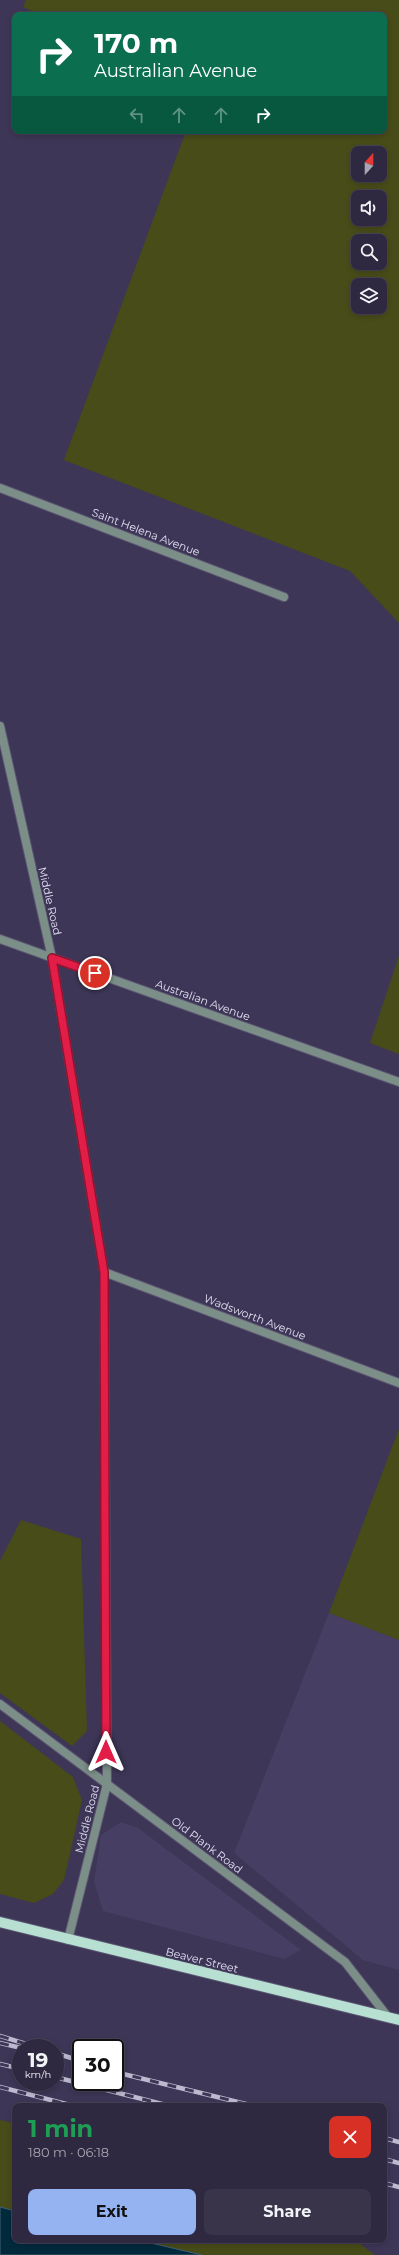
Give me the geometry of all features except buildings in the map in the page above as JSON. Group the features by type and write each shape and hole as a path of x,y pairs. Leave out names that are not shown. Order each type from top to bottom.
{"main road":[{"name":"Beaver Street","path":"0,1922 68,1940 399,2020"}],"street":[{"name":"Saint Helena Avenue","path":"0,488 284,597"},
{"name":"Middle Road","path":"0,726 52,958 104,1272 107,1784 68,1940"},
{"name":"Australian Avenue","path":"0,939 399,1082"},
{"name":"Wadsworth Avenue","path":"104,1272 399,1383"},
{"name":"Old Plank Road","path":"0,1704 345,1962 388,2017"}],"shaded area":[{"path":"329,1613 399,1640 399,1970 363,1960 234,1853"},
{"path":"121,1822 138,1828 301,1950 284,1959 103,1911 94,1882 101,1835"}],"green space":[{"path":"26,0 399,0 399,623 350,571 64,460 185,134 387,134 387,12 34,12 23,7"},
{"path":"399,956 399,1054 370,1043"},
{"path":"399,1429 399,1640 329,1613"},
{"path":"21,1520 81,1539 87,1731 72,1746 0,1693 0,1561"},
{"path":"0,1721 73,1777 82,1800 64,1880 53,1894 34,1903 0,1894"},
{"path":"0,2120 12,2122 12,2210 0,2207"},
{"path":"151,2243 359,2243 375,2255 202,2255"}],"water":[{"path":"0,2207 12,2210 12,2243 151,2243 202,2255 0,2255"}],"railway":[{"path":"0,2036 12,2040"},
{"path":"0,2043 12,2046"},
{"path":"64,2056 72,2058"},
{"path":"0,2064 12,2067"},
{"path":"124,2074 242,2103"},
{"path":"64,2079 158,2103"},
{"path":"0,2087 62,2103"},
{"path":"387,2139 399,2142"},
{"path":"387,2160 399,2163"},
{"path":"387,2184 399,2187"}],"route":[{"path":"95,973 52,958 104,1272 106,1752"}]}
